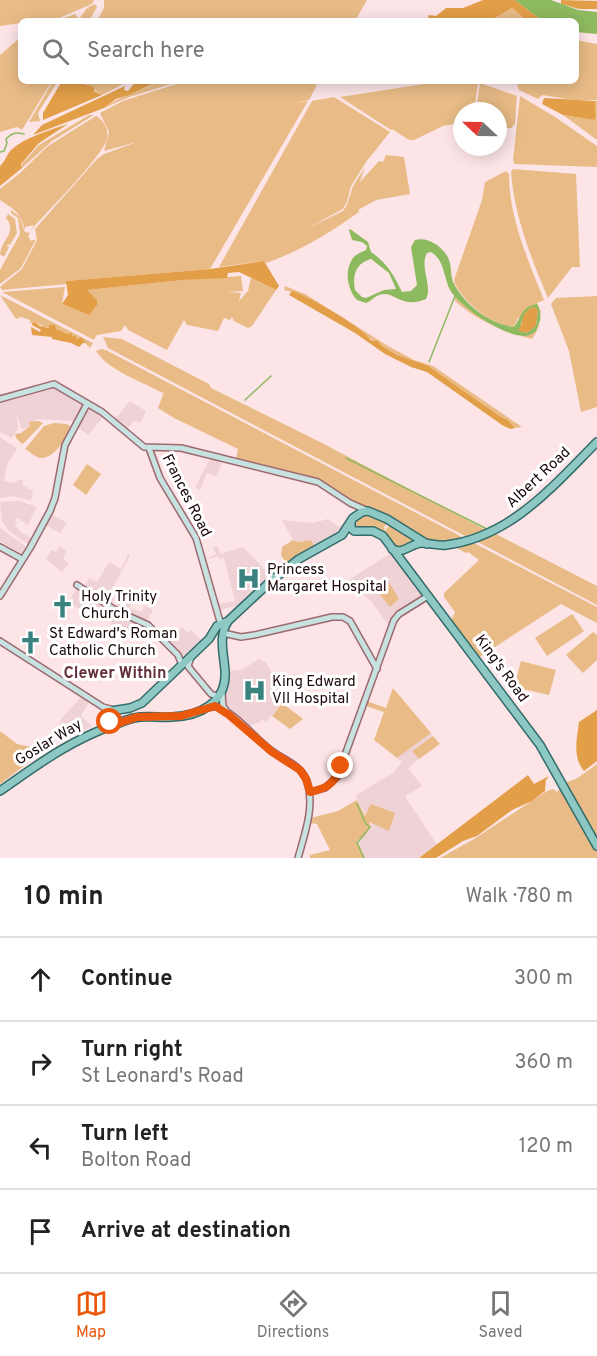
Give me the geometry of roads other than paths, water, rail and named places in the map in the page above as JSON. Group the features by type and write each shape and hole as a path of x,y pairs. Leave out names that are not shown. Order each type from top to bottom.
{"main road":[{"name":"Albert Road","path":"392,549 398,552 416,544 444,545 457,542 496,529 514,520 542,497 597,442"},
{"path":"222,647 225,628 271,581 299,560 336,540 352,520 362,512 368,511 427,543"},
{"path":"352,520 352,530 363,533"},
{"name":"King's Road","path":"363,533 376,532 383,536 540,745 597,846"},
{"path":"404,566 403,556 412,539 408,532"},
{"path":"336,540 363,533"},
{"path":"214,630 217,626 225,628"},
{"name":"Goslar Way","path":"0,789 52,750 100,726 112,713 142,703 209,639 214,630"},
{"path":"207,708 221,694 225,672 222,647 218,637 214,636 209,639"},
{"name":"Goslar Way","path":"0,789 59,749 91,733 137,717 181,716 207,708"},
{"path":"112,713 122,716 117,724 110,722 112,713"}],"street":[{"path":"0,399 52,384 106,416 146,447 181,448 311,480 326,486 350,503 368,511"},
{"path":"0,597 30,548 55,498 65,445 87,404"},
{"name":"Frances Road","path":"146,447 160,478 196,538 212,590 216,614 225,628"},
{"path":"350,503 356,511 352,520"},
{"path":"0,547 22,559"},
{"path":"77,585 117,611 145,623 178,655 183,658 190,657 189,669 211,694 216,697 221,694 223,706 229,715"},
{"path":"310,792 325,788 337,777 396,616 428,596"},
{"path":"214,630 216,614"},
{"path":"225,628 241,637 332,617 343,617 353,625 377,669"},
{"path":"0,641 112,713"},
{"path":"178,655 182,664"},
{"path":"207,708 215,706 229,715 272,752 300,770 306,779 310,792 307,823 298,858"}],"waterway":[{"path":"0,152 4,151 6,139 10,135 24,134"},
{"path":"429,362 455,296"},
{"path":"245,400 271,376"},
{"path":"346,458 487,529 493,526"},
{"path":"548,487 566,468"},
{"path":"357,804 366,824 370,827 357,843 364,858"}],"place":[{"name":"Princess Margaret Hospital","path":"249,579"},
{"name":"Holy Trinity Church","path":"63,606"},
{"name":"St Edward's Roman Catholic Church","path":"31,643"},
{"name":"King Edward VII Hospital","path":"254,691"}],"district":[{"name":"Clewer Within","path":"115,674"}]}
